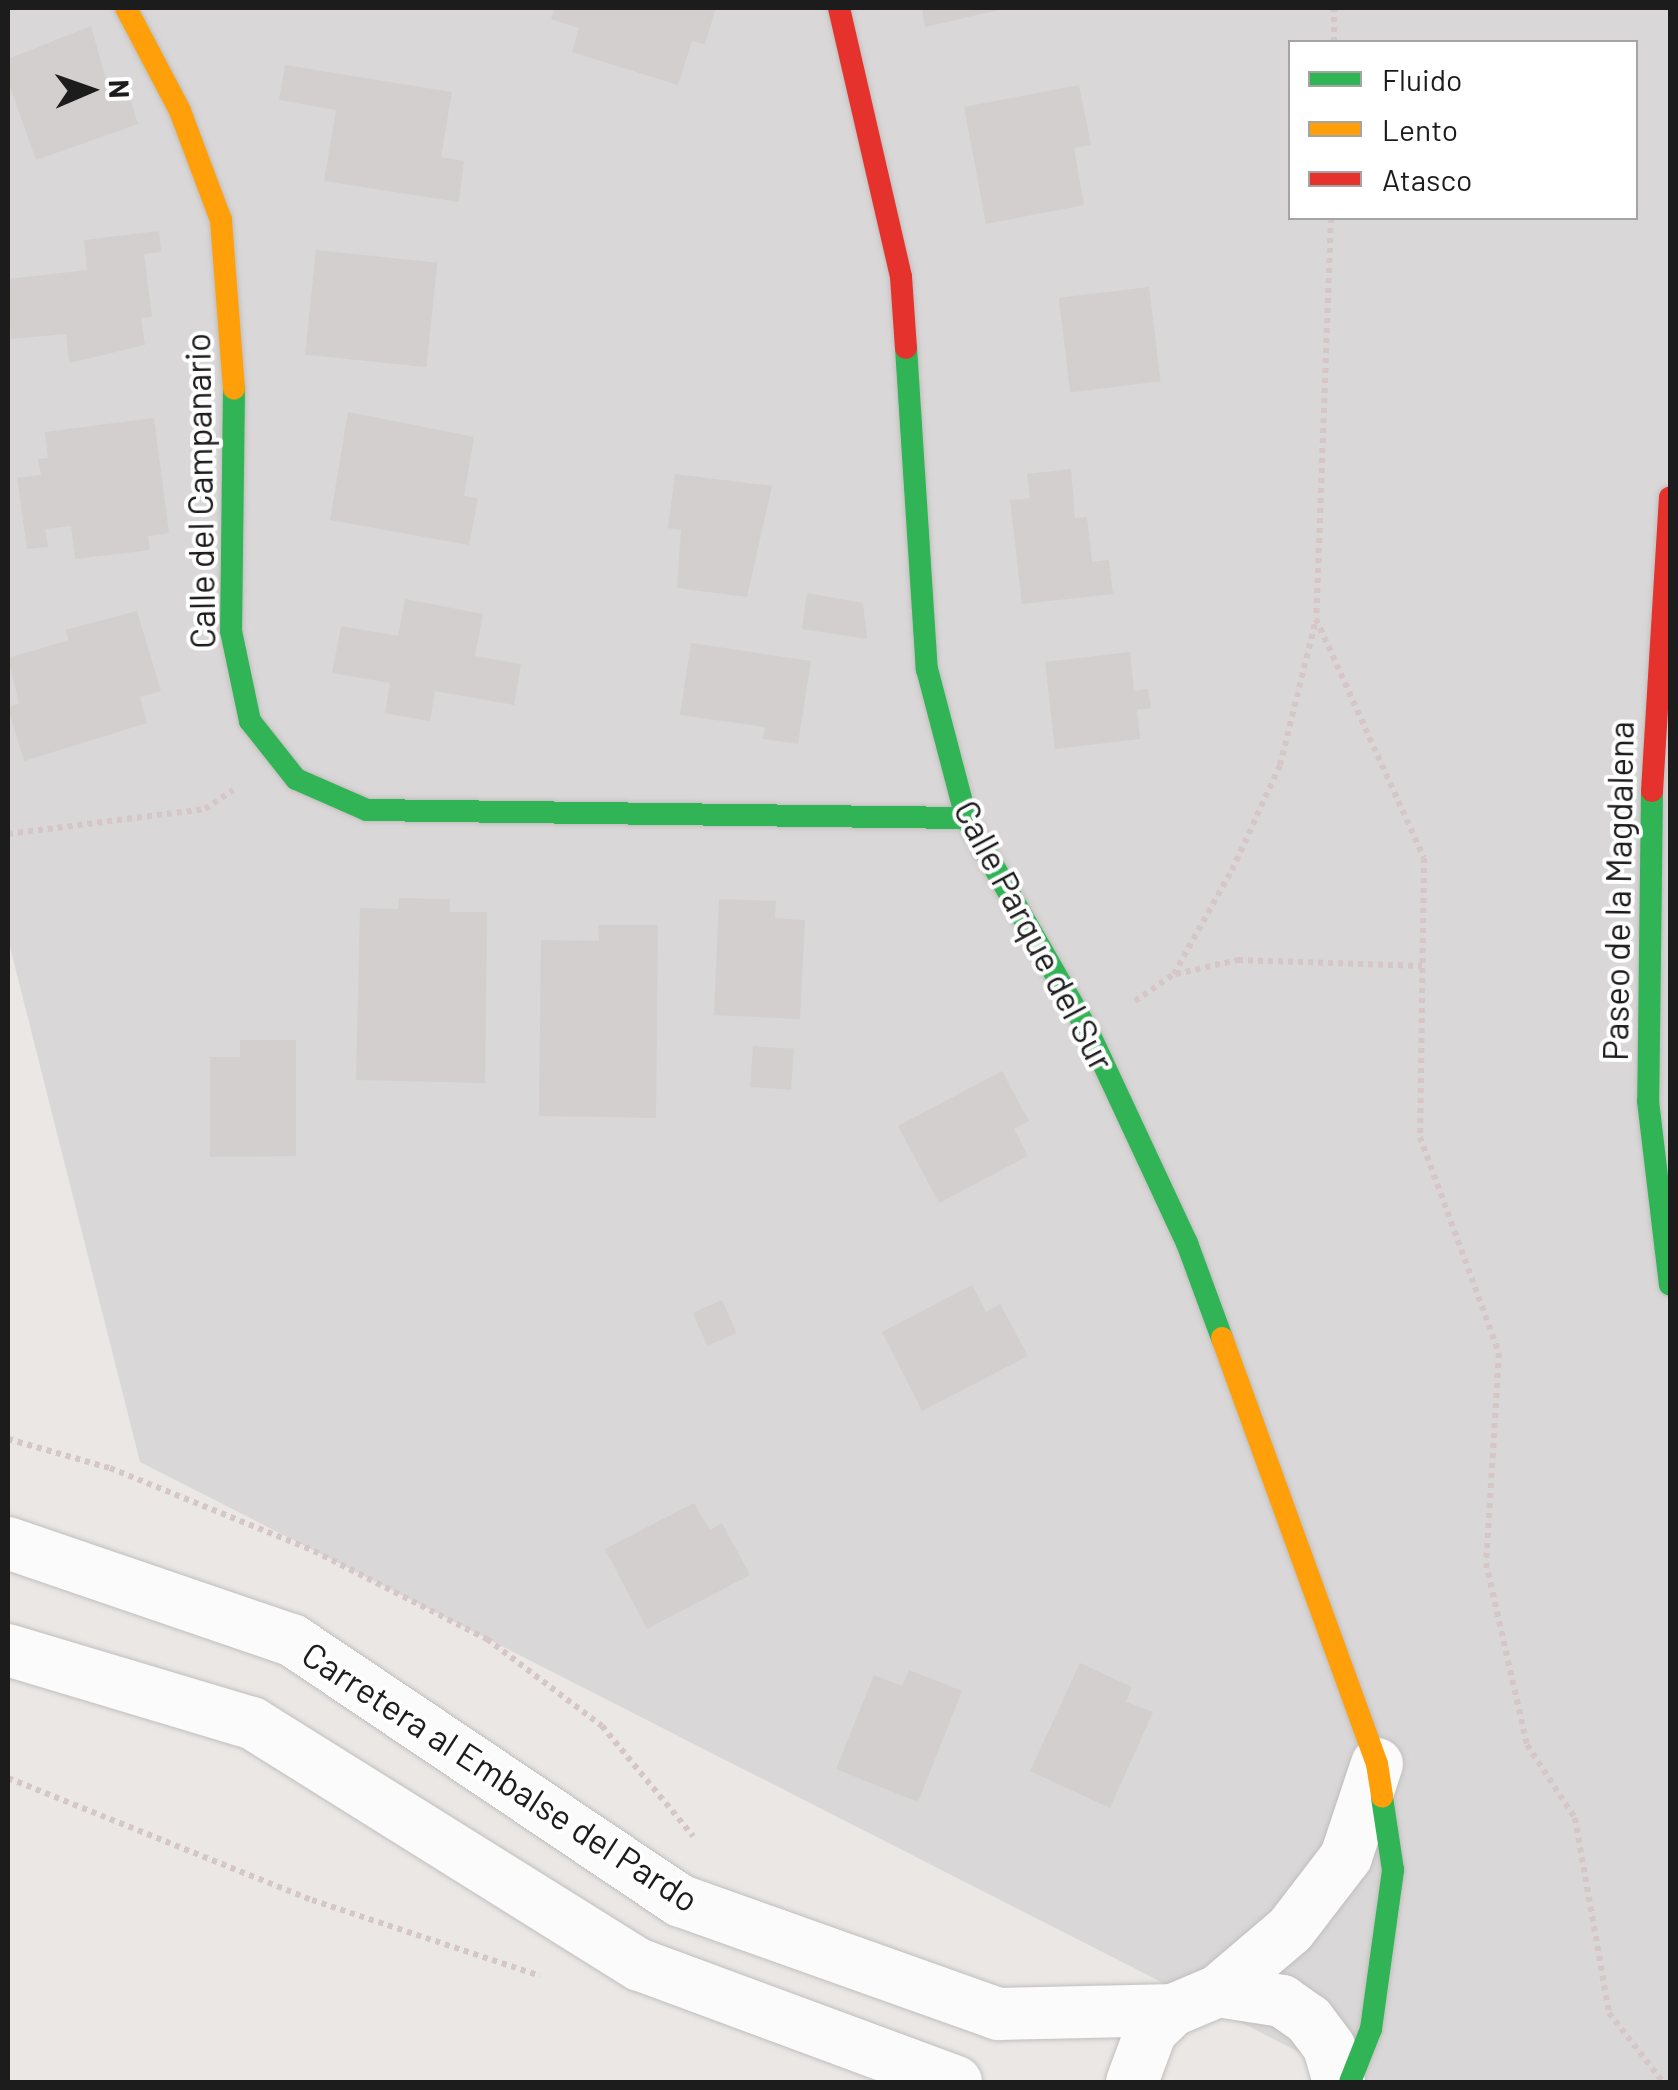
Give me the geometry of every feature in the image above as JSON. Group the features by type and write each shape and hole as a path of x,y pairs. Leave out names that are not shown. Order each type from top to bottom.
{"street":[{"name":"Calle del Campanario","path":"126,8 180,111 221,220 234,366 232,631 250,721 296,779 367,810 966,818"},
{"name":"Calle Parque del Sur","path":"840,8 901,277 927,669 966,818 1089,1033 1187,1244 1377,1764 1393,1870 1371,2028 1350,2082"},
{"name":"Paseo de la Magdalena","path":"1670,498 1650,832 1648,1101 1670,1285"},
{"name":"Carretera al Embalse del Pardo","path":"8,1543 292,1640 681,1902 999,2014 1196,2000 1282,2001 1309,2020 1329,2047 1338,2082"},
{"path":"8,1650 252,1723 640,1965 956,2082"},
{"path":"1132,2082 1152,2031 1290,1930 1346,1857 1377,1764"}],"path":[{"path":"1334,8 1334,40"},
{"path":"1174,974 1280,765 1316,618 1332,220"},
{"path":"1316,618 1424,858 1420,1137 1498,1353 1486,1563 1528,1744 1574,1818 1609,2012 1663,2082"},
{"path":"8,834 205,809 280,758"},
{"path":"1089,1033 1174,974 1238,960 1422,966"},
{"path":"8,1439 110,1468 314,1551 488,1639 602,1726 672,1804 702,1849"},
{"path":"8,1778 278,1888 548,1979"}],"shaded area":[{"path":"8,8 1670,8 1670,2082 1358,2082 140,1462 8,939"}],"building":[{"path":"555,8 716,8 705,44 692,41 678,85 572,52 579,28 551,19"},
{"path":"922,8 1002,8 1003,9 925,27"},
{"path":"91,26 107,83 123,76 138,124 36,160 8,81 8,59"},
{"path":"285,65 452,92 441,157 464,161 459,202 324,181 336,110 279,100"},
{"path":"1079,85 1091,145 1074,148 1084,205 986,224 964,107"},
{"path":"159,231 161,252 144,254 152,317 141,318 145,345 69,363 66,334 11,339 8,279 87,270 84,240"},
{"path":"316,250 437,263 426,367 305,354"},
{"path":"1149,287 1161,381 1070,392 1059,298"},
{"path":"348,412 474,437 464,496 478,498 469,545 330,520"},
{"path":"154,418 169,533 148,536 150,550 75,559 71,526 45,529 48,547 27,549 17,478 41,475 38,459 48,458 45,432"},
{"path":"1071,469 1075,518 1087,517 1092,562 1109,560 1113,594 1022,604 1010,500 1030,498 1027,474"},
{"path":"675,474 772,486 747,597 677,588 681,530 668,528"},
{"path":"807,593 863,603 867,639 802,629"},
{"path":"405,599 483,614 475,656 521,664 514,705 435,691 430,721 385,713 390,683 332,673 341,626 398,636"},
{"path":"137,611 161,691 140,697 147,723 24,761 8,708 19,703 8,658 69,640 65,630"},
{"path":"691,643 811,661 798,744 763,739 765,727 680,715"},
{"path":"1130,652 1134,691 1148,689 1151,708 1137,710 1140,739 1055,749 1045,662"},
{"path":"399,898 450,899 450,912 487,912 485,1083 356,1080 360,908 398,909"},
{"path":"719,899 776,901 775,918 805,920 800,1019 714,1015"},
{"path":"598,925 658,925 656,1118 539,1116 541,940 599,941"},
{"path":"240,1040 296,1040 296,1156 210,1157 210,1057 240,1057"},
{"path":"753,1046 794,1049 791,1090 750,1087"},
{"path":"1002,1071 1029,1121 1014,1129 1028,1156 939,1203 898,1126"},
{"path":"972,1285 986,1312 1000,1304 1028,1356 922,1411 882,1332"},
{"path":"722,1300 737,1333 707,1346 693,1313"},
{"path":"694,1503 710,1530 722,1523 750,1575 647,1629 605,1549"},
{"path":"1080,1663 1132,1687 1126,1702 1153,1712 1110,1808 1030,1771"},
{"path":"909,1670 962,1691 918,1802 836,1769 874,1675 902,1686"}],"traffic: fast":[{"path":"906,348 927,669 966,818 1089,1033 1187,1243 1222,1338"},
{"path":"234,389 231,631 250,721 296,779 367,810 966,818"},
{"path":"1652,791 1648,1101 1670,1285"},
{"path":"1350,2082 1371,2029 1393,1870 1382,1797"}],"traffic: slow":[{"path":"126,8 180,111 221,220 234,389"},
{"path":"1222,1338 1377,1764 1382,1797"}],"traffic: jam":[{"path":"839,8 901,277 906,348"},
{"path":"1652,791 1670,498"}]}
